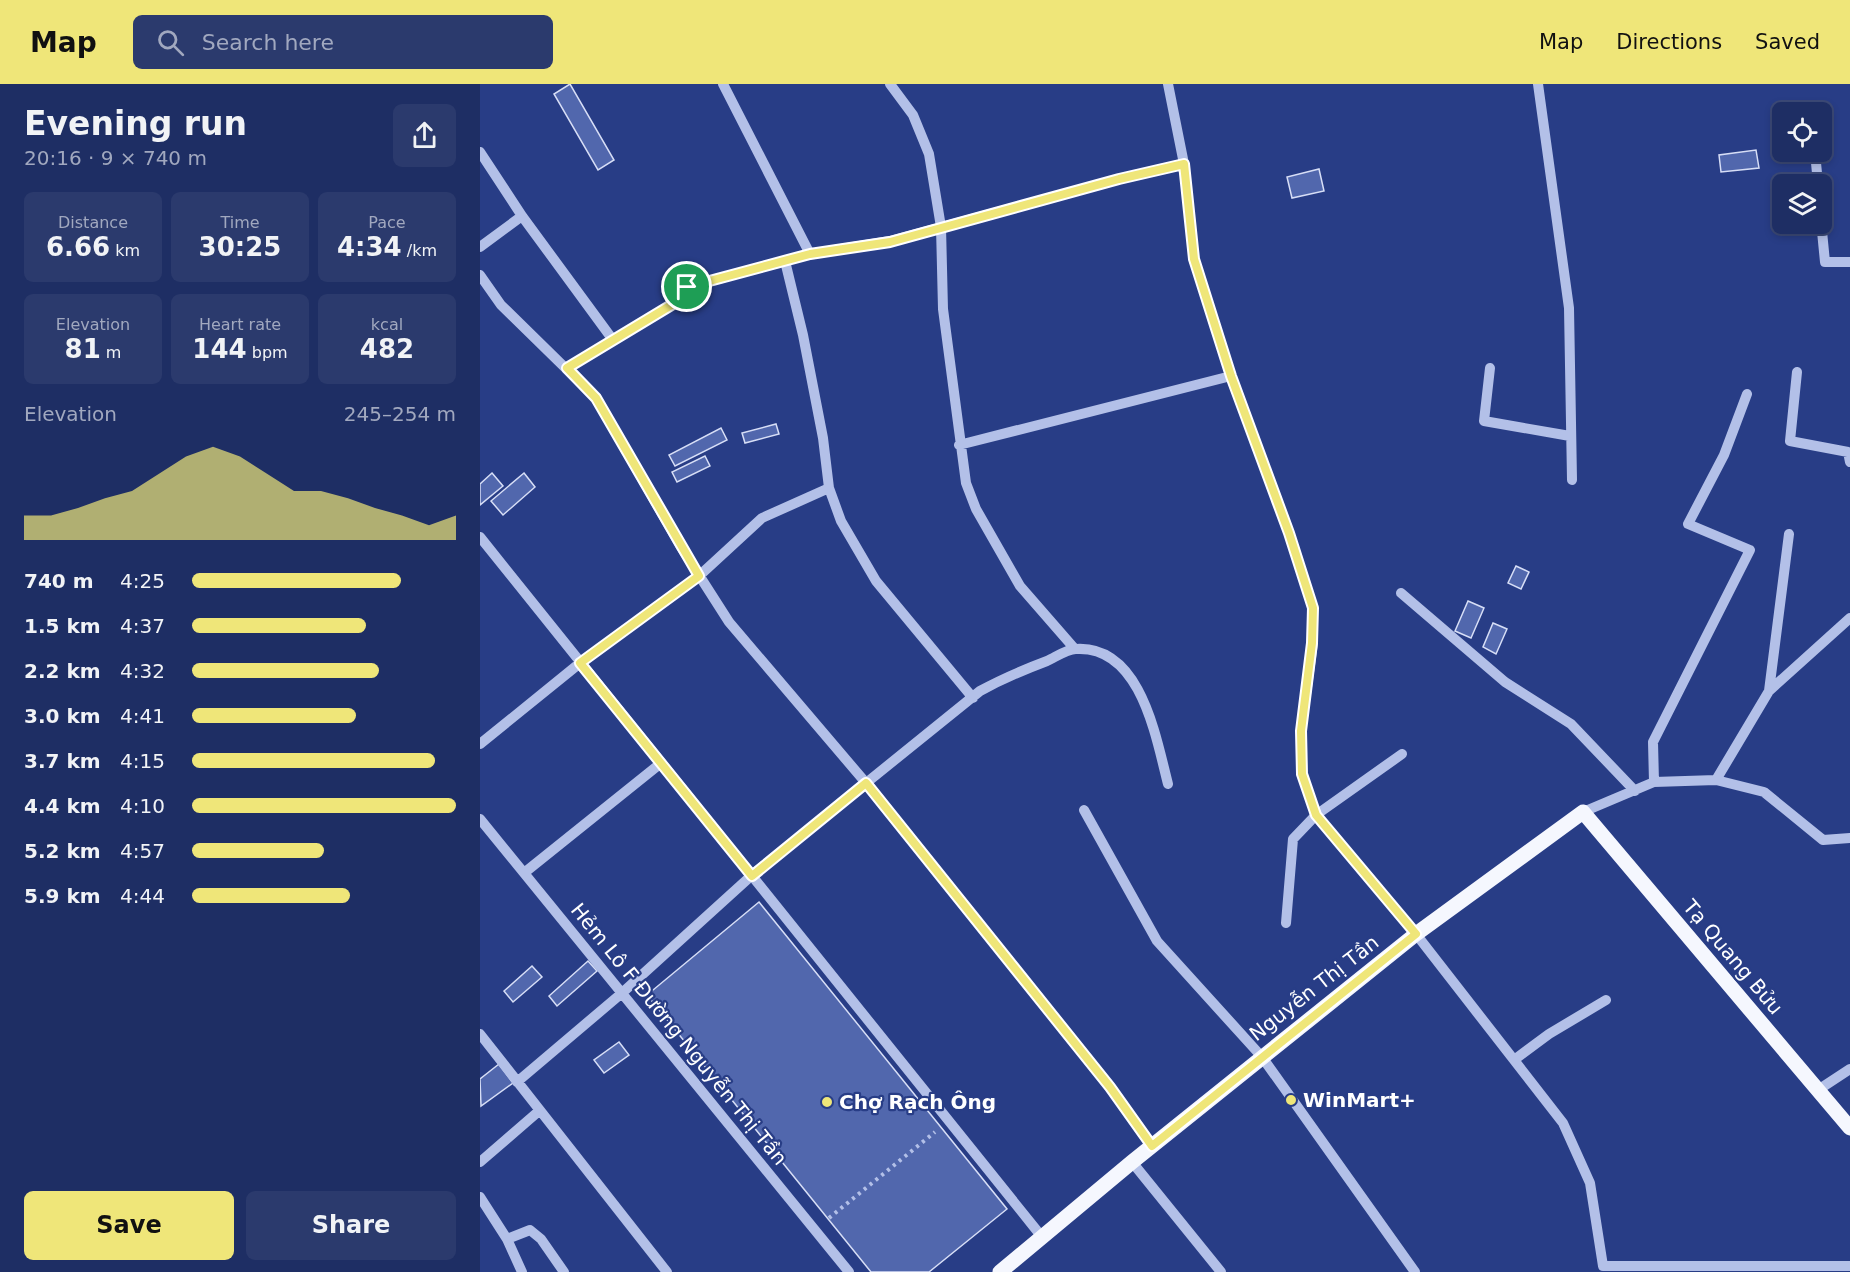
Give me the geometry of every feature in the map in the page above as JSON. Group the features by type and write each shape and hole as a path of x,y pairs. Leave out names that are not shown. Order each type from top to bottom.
{"main road":[{"name":"Nguyễn Thị Tần","path":"1000,1272 1262,1056 1416,934 1583,812"},
{"name":"Tạ Quang Bửu","path":"1583,812 1850,1128"}],"street":[{"path":"723,84 810,254"},
{"path":"890,84 913,115 929,154 941,227 943,309 959,445 966,483 998,549 1020,586 1074,648"},
{"path":"1168,84 1184,164 1194,259 1231,376 1289,533 1313,608 1312,643 1301,731 1302,774 1316,815 1416,934 1563,1123 1590,1183 1603,1266 1850,1266"},
{"path":"1538,84 1569,308 1572,480"},
{"path":"480,152 522,216 613,340"},
{"path":"567,368 678,301 687,287 810,254 890,242 1184,164"},
{"path":"480,247 522,216"},
{"path":"1822,234 1825,262 1850,262"},
{"path":"785,261 807,355 823,438 829,488 845,530 876,581 973,698"},
{"path":"480,275 501,305 596,398 699,576 729,622 866,783 1110,1087 1152,1146"},
{"path":"1490,368 1484,421 1570,436"},
{"path":"1797,372 1790,441 1848,452 1850,462"},
{"path":"959,445 1231,376"},
{"path":"1654,782 1653,742 1750,550 1688,524 1724,455 1747,394"},
{"path":"480,744 580,663 699,576 762,518 829,488"},
{"path":"1769,691 1789,534"},
{"path":"480,537 1042,1237"},
{"path":"1401,593 1505,682 1571,724 1635,791"},
{"path":"1716,780 1769,691 1850,618"},
{"path":"517,1082 622,993 752,876 973,698 1012,673 1074,648 1098,651 1116,662 1134,682 1151,718 1168,784"},
{"path":"1287,923 1293,839 1316,815 1402,754"},
{"path":"524,873 661,763"},
{"name":"Nguyễn Thị Tần","path":"1583,812 1654,782 1716,780 1764,792 1823,840 1850,838"},
{"path":"1084,810 1157,941 1262,1056 1415,1272"},
{"name":"Hẻm Lô F Đường Nguyễn Thị Tần","path":"480,819 849,1272"},
{"path":"1514,1060 1549,1034 1606,1000"},
{"path":"480,1034 667,1272"},
{"path":"1818,1090 1850,1069"},
{"path":"480,1162 539,1111"},
{"path":"1132,1162 1221,1272"},
{"path":"480,1197 507,1239 522,1272"},
{"path":"507,1239 530,1230 541,1239 564,1272"}],"path":[{"path":"814,1229 948,1121"}],"building":[{"path":"570,84 614,160 598,170 554,94"},
{"path":"1756,150 1759,168 1721,172 1719,155"},
{"path":"1319,169 1324,191 1292,198 1287,177"},
{"path":"776,424 779,434 745,443 742,433"},
{"path":"721,428 727,440 675,466 669,455"},
{"path":"705,456 710,466 677,482 672,472"},
{"path":"492,473 503,486 480,505 480,484"},
{"path":"524,473 535,487 503,515 491,501"},
{"path":"1516,566 1529,572 1521,589 1508,583"},
{"path":"1468,601 1484,608 1471,638 1455,631"},
{"path":"1493,623 1507,629 1496,654 1483,647"},
{"name":"Chợ Rạch Ông","path":"759,902 1007,1209 929,1272 871,1272 647,995"},
{"path":"588,961 597,971 557,1006 549,996"},
{"path":"532,966 542,977 513,1002 504,991"},
{"path":"619,1042 629,1055 604,1073 594,1060"},
{"path":"499,1064 513,1083 481,1106 480,1079"}],"place":[{"name":"WinMart+","path":"1291,1100"},
{"name":"Chợ Rạch Ông","path":"827,1102"}],"route":[{"path":"1184,164 1194,259 1231,376 1289,533 1313,608 1312,643 1301,731 1302,774 1316,815 1416,934 1152,1146 1110,1087 866,783 752,876 580,663 699,576 596,398 567,368 678,301 687,287 810,254 890,242 1119,179 1184,164"}]}
